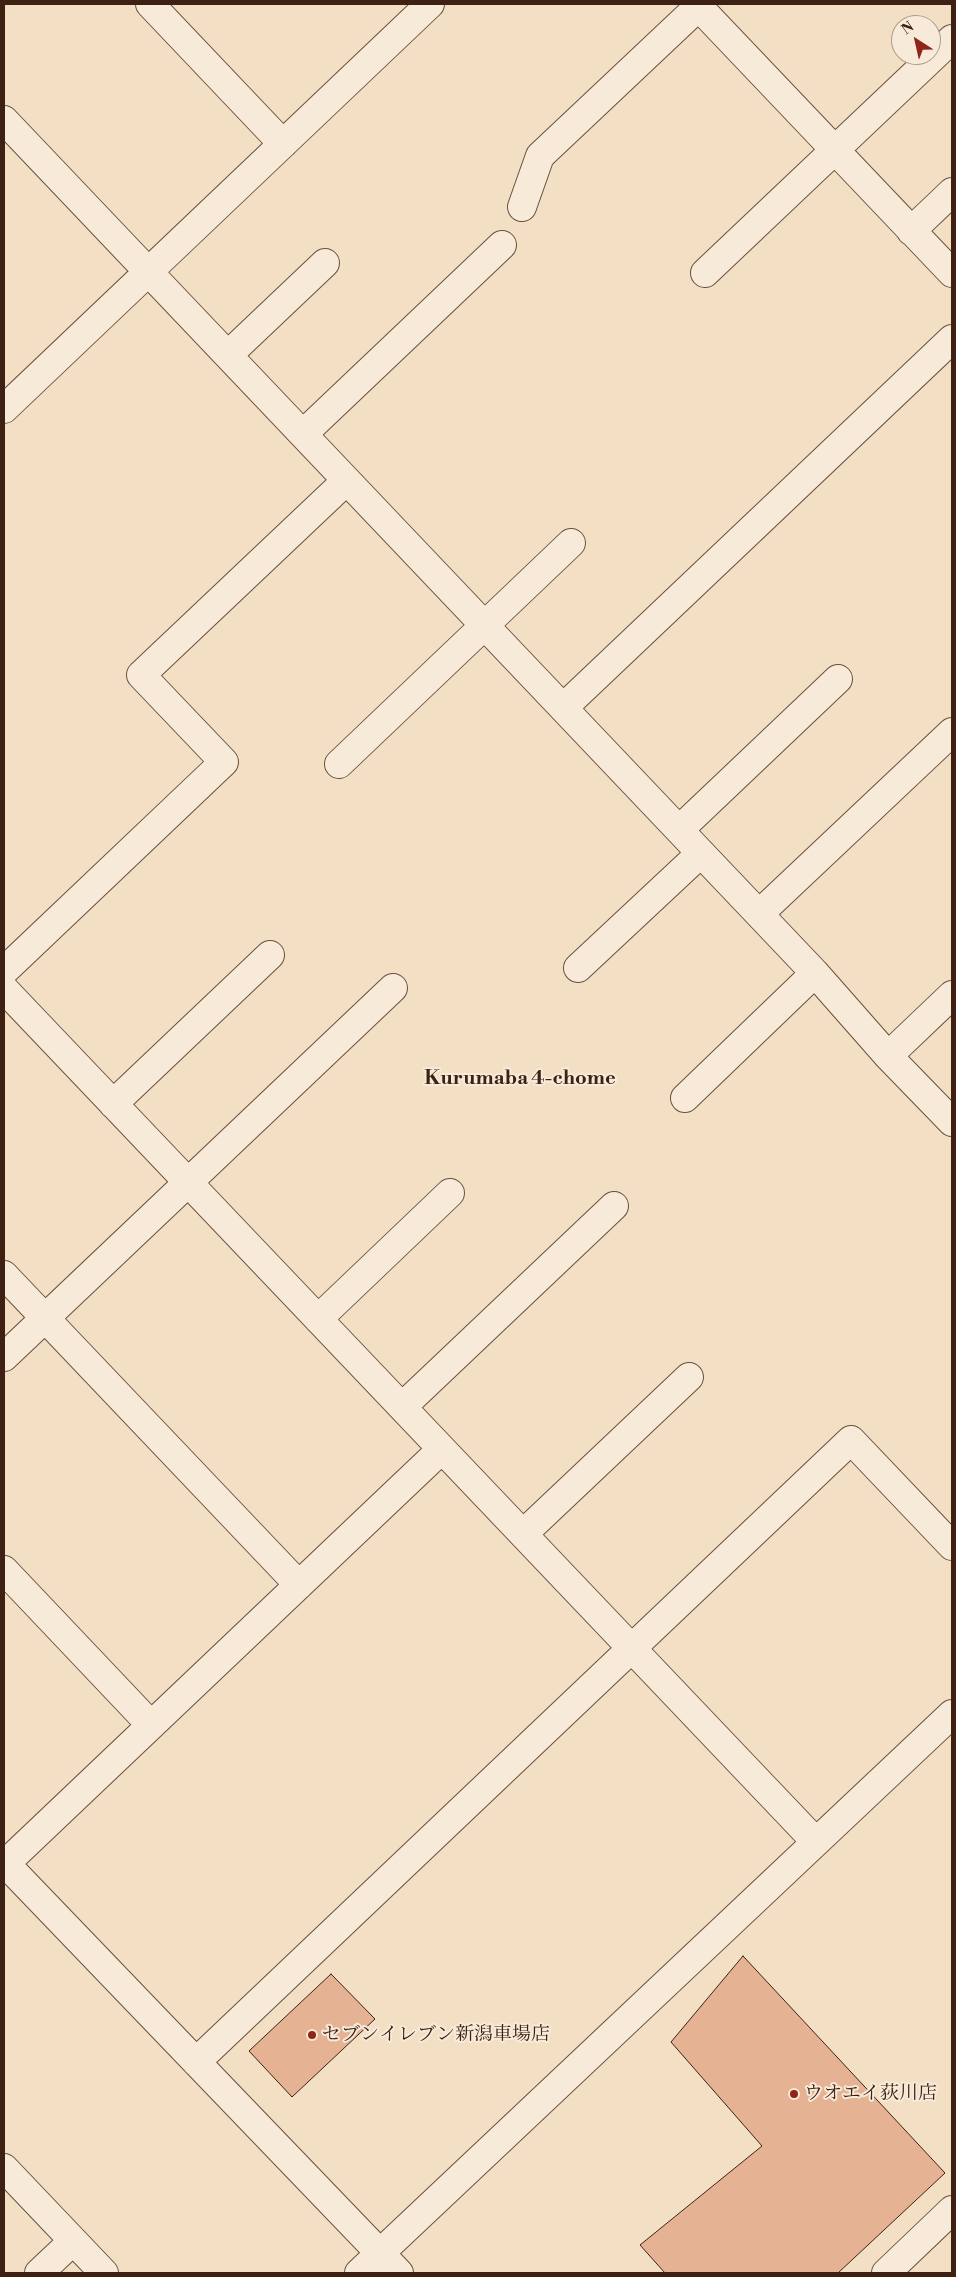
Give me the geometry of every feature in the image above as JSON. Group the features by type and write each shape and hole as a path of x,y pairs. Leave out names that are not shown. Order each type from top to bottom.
{"street":[{"path":"150,4 283,144"},
{"path":"522,207 540,156 697,5 952,273"},
{"path":"4,408 283,144 424,6"},
{"path":"705,273 952,39"},
{"path":"4,120 815,973 888,1056 952,1122"},
{"path":"911,231 952,192"},
{"path":"303,434 502,245"},
{"path":"228,355 325,264"},
{"path":"563,708 952,339"},
{"path":"4,971 224,762 141,675 346,480"},
{"path":"339,764 571,543"},
{"path":"679,830 838,679"},
{"path":"759,914 952,732"},
{"path":"578,968 701,853"},
{"path":"113,1104 270,955"},
{"path":"684,1098 815,973"},
{"path":"4,1357 393,988"},
{"path":"4,989 816,1842"},
{"path":"888,1056 952,995"},
{"path":"318,1319 450,1193"},
{"path":"402,1408 614,1206"},
{"path":"4,1275 299,1585"},
{"path":"523,1534 689,1377"},
{"path":"196,2062 851,1440 952,1546"},
{"path":"399,2273 4,1863 442,1450"},
{"path":"4,1570 151,1725"},
{"path":"359,2273 952,1714"},
{"path":"4,2168 104,2273"},
{"path":"886,2273 952,2210"},
{"path":"39,2273 73,2241"}],"building":[{"name":"ウオエイ荻川店","path":"743,1956 945,2173 838,2273 665,2273 640,2245 762,2146 671,2042"},
{"name":"セブンイレブン新潟車場店","path":"331,1974 375,2019 292,2097 249,2051"}],"place":[{"name":"セブンイレブン新潟車場店","path":"312,2035"},
{"name":"ウオエイ荻川店","path":"794,2094"}],"district":[{"name":"Kurumaba 4-chome","path":"520,1079"}]}
